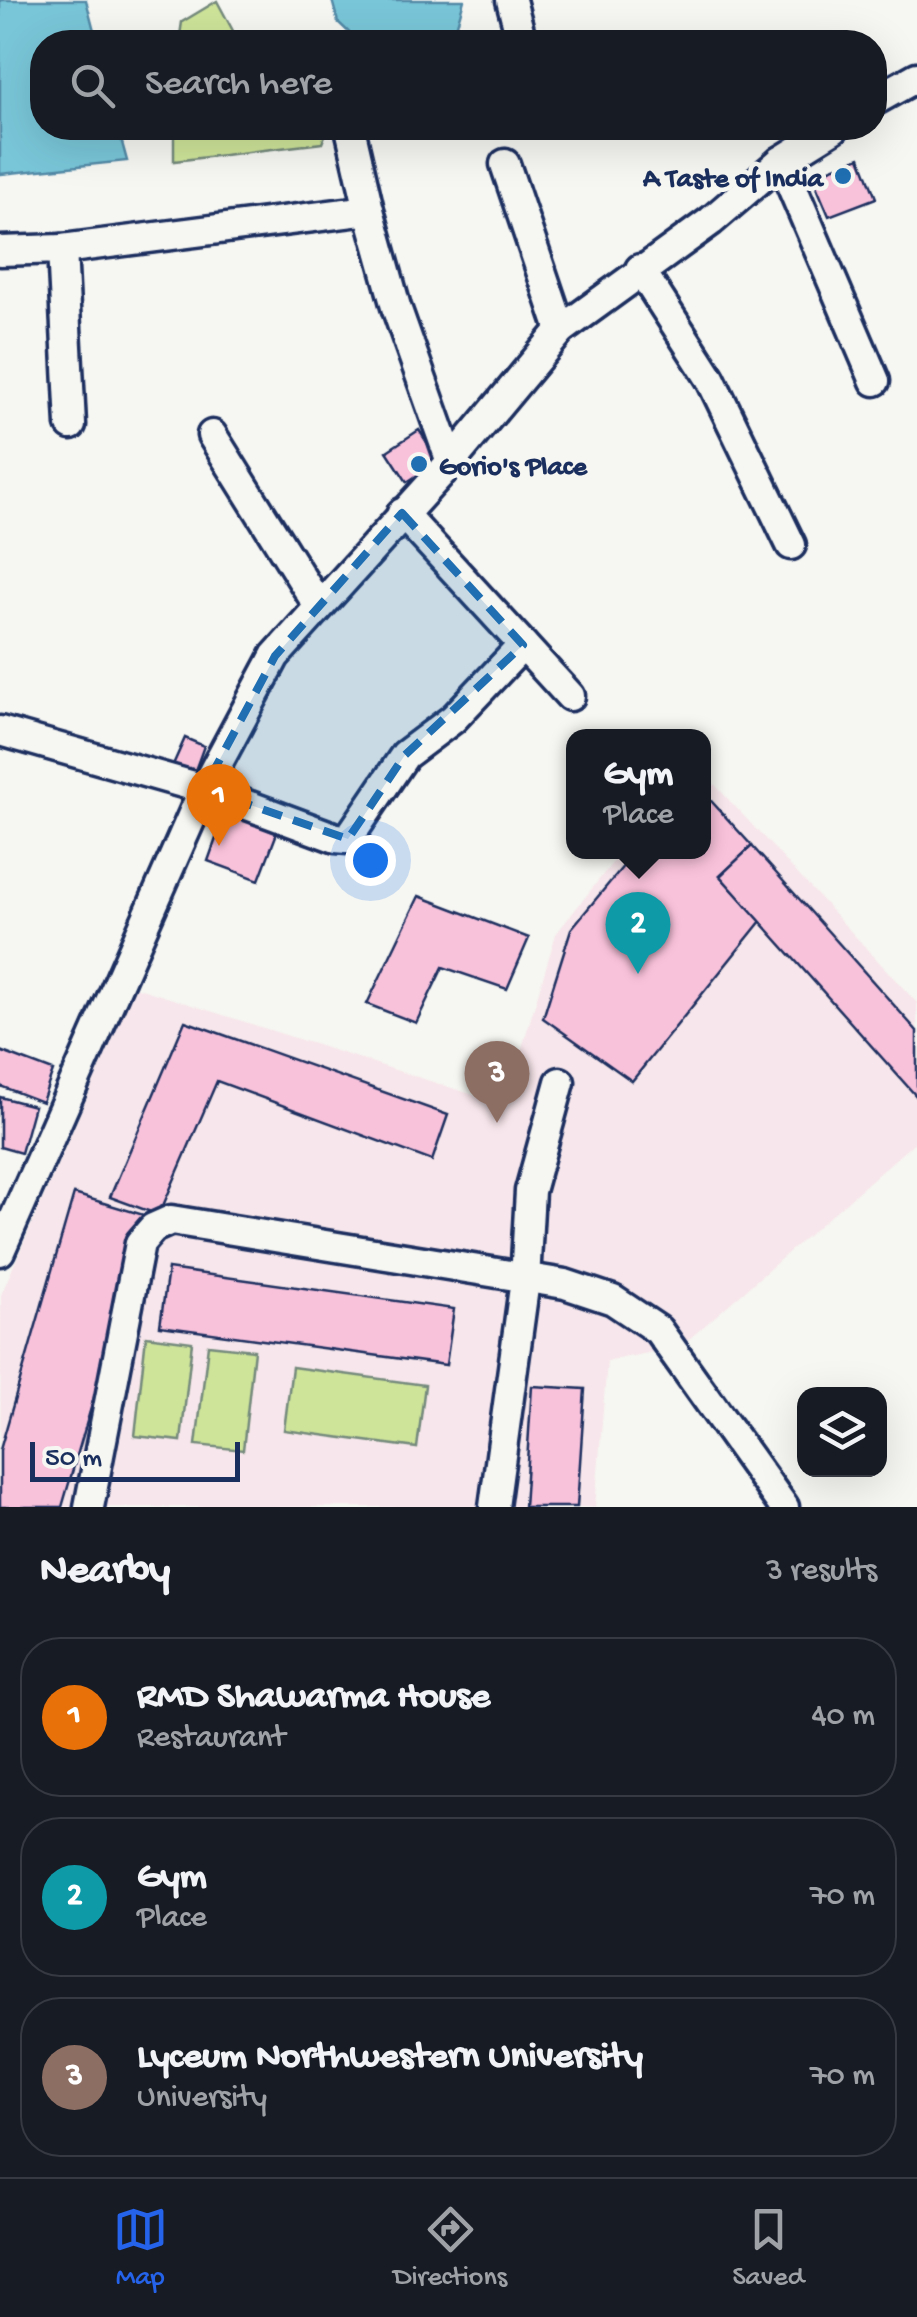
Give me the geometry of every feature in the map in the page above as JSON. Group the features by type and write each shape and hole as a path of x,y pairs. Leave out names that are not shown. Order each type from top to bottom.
{"street":[{"path":"511,0 519,30"},
{"path":"887,94 917,78"},
{"path":"360,140 369,210 396,308 451,462"},
{"path":"0,1252 204,790 274,656 451,462 561,330 815,140"},
{"path":"782,161 874,381"},
{"path":"505,164 561,330"},
{"path":"0,251 62,248 369,210"},
{"path":"62,248 72,425"},
{"path":"640,269 710,378 791,544"},
{"path":"212,436 318,605"},
{"path":"402,513 570,696"},
{"path":"0,731 204,790 336,838 348,838 405,755 453,719 523,646"},
{"path":"494,1507 524,1280 530,1191 560,1082"},
{"path":"89,1507 140,1242 152,1228 171,1220 566,1284 613,1300 658,1330 784,1507"}],"highlighted area":[{"path":"402,513 523,645 405,755 348,839 204,789 275,656"}],"shaded area":[{"path":"711,781 917,1003 917,1140 680,1347 795,1507 764,1507 653,1352 607,1361 595,1507 0,1507 1,1295 135,987 505,1105 556,934 615,859 711,859"}],"green space":[{"path":"217,1 233,30 181,30 182,22"},
{"path":"174,140 323,140 322,143 174,161"},
{"path":"146,1336 192,1342 181,1441 135,1436"},
{"path":"208,1345 254,1350 243,1450 196,1445"},
{"path":"292,1367 425,1385 417,1448 284,1430"}],"water":[{"path":"0,0 86,0 94,30 30,30 30,140 121,140 127,161 0,174"},
{"path":"332,0 464,0 455,30 346,30 338,22"}],"building":[{"path":"860,157 876,198 829,216 812,176"},
{"path":"419,430 439,461 407,482 387,451"},
{"path":"185,738 204,746 193,776 172,767"},
{"path":"711,801 752,846 720,876 761,921 632,1081 543,1018 571,929 629,859 711,859"},
{"path":"228,805 280,825 259,880 208,861"},
{"path":"752,846 917,1031 917,1097 720,876"},
{"path":"419,896 529,938 507,989 443,967 416,1023 367,1004"},
{"path":"185,1021 448,1115 432,1161 217,1081 159,1215 110,1197"},
{"path":"0,1051 53,1071 42,1102 0,1086"},
{"path":"0,1097 34,1106 21,1153 0,1147"},
{"path":"74,1194 147,1216 62,1507 0,1507 0,1450"},
{"path":"168,1269 454,1309 446,1365 160,1326"},
{"path":"532,1386 585,1389 577,1507 524,1507"}],"place":[{"name":"A Taste of India","path":"843,176"},
{"name":"Gorio's Place","path":"419,464"},
{"name":"RMD Shawarma House","path":"219,846"},
{"name":"Gym","path":"638,974"},
{"name":"Lyceum Northwestern University","path":"497,1123"}]}
